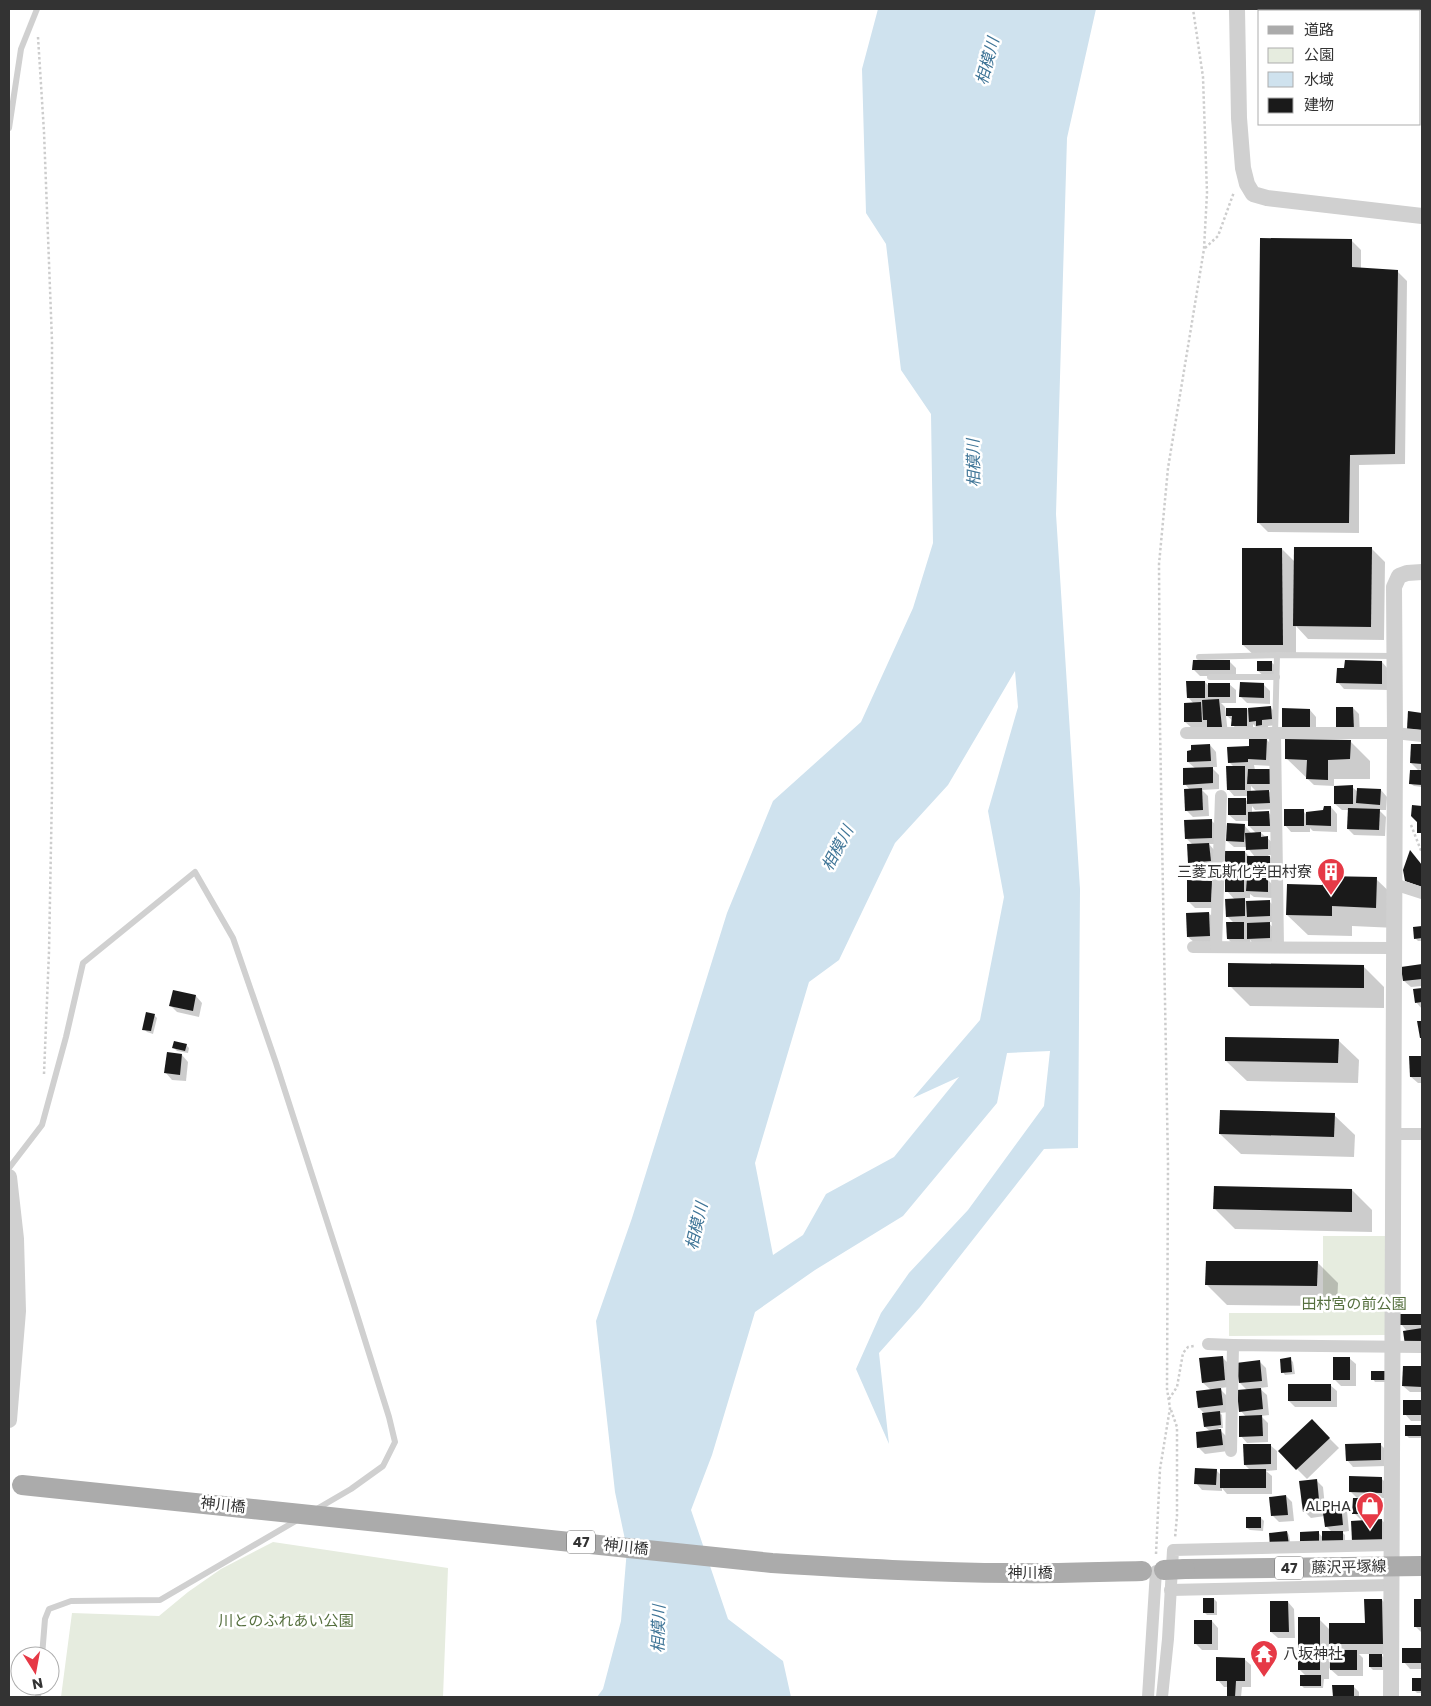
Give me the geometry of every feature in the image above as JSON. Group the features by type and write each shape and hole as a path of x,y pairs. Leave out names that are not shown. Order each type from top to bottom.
{"main road":[{"name":"神川橋","path":"15,1484 772,1562 870,1569 977,1573 1154,1571"},
{"name":"藤沢平塚線","path":"1154,1571 1185,1570 1391,1576 1422,1566"}],"street":[{"path":"1238,9 1239,118 1243,168 1247,184 1253,194 1267,198 1422,216"},
{"path":"1391,1697 1394,587 1399,576 1407,573 1422,572"},
{"path":"1186,733 1395,733 1422,736"},
{"path":"1275,734 1278,947"},
{"path":"1216,947 1221,796"},
{"path":"1394,884 1422,893"},
{"path":"1193,947 1393,948"},
{"path":"1393,1134 1422,1134"},
{"path":"9,1177 16,1239 18,1310 9,1420"},
{"path":"1208,1344 1422,1347"},
{"path":"1231,1451 1233,1345"},
{"path":"1162,1697 1168,1639 1173,1550 1391,1546"},
{"path":"1148,1697 1154,1571"},
{"path":"1170,1590 1391,1576"}],"lane":[{"path":"9,128 21,49 37,10"},
{"path":"1199,657 1277,655 1395,656"},
{"path":"1275,734 1277,655"},
{"path":"1210,677 1277,677"},
{"path":"9,1168 42,1125 66,1037 83,963 195,872 233,938 276,1063 353,1302 395,1442 383,1466 351,1489 160,1600 71,1601 49,1609 45,1619 43,1646"}],"path":[{"path":"1173,1550 1177,1516 1177,1428 1170,1408 1167,1389 1168,1164 1161,808 1159,564 1168,468 1204,249 1207,193 1204,102 1193,9"},
{"path":"37,10 44,132 52,351 52,792 44,1077"},
{"path":"1204,249 1218,236 1243,168"},
{"path":"1169,1399 1177,1387 1185,1349 1208,1344"},
{"path":"1154,1571 1160,1469 1170,1408"}],"green space":[{"name":"田村宮の前公園","path":"1323,1236 1385,1236 1385,1335 1229,1336 1229,1313 1323,1313"},
{"name":"川とのふれあい公園","path":"273,1542 448,1568 443,1697 61,1697 72,1613 159,1616 188,1592 221,1569"}],"water":[{"name":"相模川","path":"878,9 1096,9 1067,138 1056,514 1080,889 1078,1148 1044,1149 920,1307 879,1353 889,1444 856,1369 881,1313 909,1273 968,1210 1044,1106 1050,1051 1007,1053 997,1103 903,1216 815,1270 755,1312 712,1455 691,1510 728,1619 783,1661 791,1697 597,1697 603,1689 621,1621 627,1549 615,1492 596,1321 632,1218 727,913 773,801 861,722 913,608 933,543 931,414 901,370 886,244 866,213 862,69","holes":["1015,671 1018,707 988,811 1004,897 980,1020 913,1098 959,1077 894,1157 826,1194 803,1235 773,1255 755,1163 809,982 839,960 895,843 948,785"]}],"building":[{"path":"1260,238 1352,239 1352,267 1398,270 1395,454 1350,455 1349,523 1257,523"},
{"path":"1294,547 1372,547 1371,627 1293,626"},
{"path":"1242,548 1282,548 1283,645 1242,645"},
{"path":"1193,660 1230,660 1230,670 1192,670"},
{"path":"1345,660 1382,661 1382,684 1336,683 1337,668 1344,668"},
{"path":"1257,661 1272,661 1272,671 1257,671"},
{"path":"1186,681 1205,681 1205,698 1187,698"},
{"path":"1240,682 1264,683 1264,698 1239,697"},
{"path":"1208,683 1230,683 1230,697 1208,697"},
{"path":"1219,699 1222,727 1207,729 1207,720 1203,720 1202,700"},
{"path":"1201,702 1202,722 1184,722 1184,703"},
{"path":"1271,706 1272,719 1262,720 1262,725 1256,726 1256,721 1249,722 1248,708"},
{"path":"1336,707 1353,707 1354,730 1336,730"},
{"path":"1226,708 1247,708 1247,726 1231,726 1232,716 1226,716"},
{"path":"1282,708 1310,709 1310,728 1282,727"},
{"path":"1408,711 1422,713 1422,730 1407,729"},
{"path":"1249,738 1267,738 1266,760 1248,759 1248,762 1228,763 1227,747 1249,746"},
{"path":"1285,739 1351,740 1350,759 1328,760 1328,780 1306,779 1307,760 1285,759"},
{"path":"1210,744 1211,761 1187,762 1187,751 1191,750 1191,745"},
{"path":"1411,744 1422,744 1422,764 1410,763"},
{"path":"1226,766 1245,766 1245,790 1227,790"},
{"path":"1213,767 1213,783 1183,785 1183,768"},
{"path":"1248,769 1271,769 1271,784 1247,784"},
{"path":"1410,770 1422,770 1422,785 1409,784"},
{"path":"1353,785 1353,804 1334,804 1334,786"},
{"path":"1202,788 1203,810 1185,811 1184,789"},
{"path":"1357,788 1381,789 1380,805 1356,803"},
{"path":"1269,790 1270,803 1247,804 1247,791"},
{"path":"1228,798 1246,798 1246,815 1228,815"},
{"path":"1412,805 1422,806 1422,833 1417,833 1417,822 1411,816"},
{"path":"1324,806 1331,806 1331,826 1306,825 1306,812 1323,810"},
{"path":"1348,808 1380,809 1379,830 1347,829"},
{"path":"1284,809 1304,809 1304,826 1284,826"},
{"path":"1269,811 1270,826 1248,826 1248,812"},
{"path":"1212,819 1212,838 1185,839 1184,820"},
{"path":"1227,823 1245,824 1244,842 1226,841"},
{"path":"1261,832 1261,837 1268,836 1268,849 1246,850 1245,833"},
{"path":"1209,843 1211,861 1188,863 1187,844"},
{"path":"1410,850 1422,865 1422,887 1405,881 1403,870"},
{"path":"1225,851 1245,851 1245,866 1225,867"},
{"path":"1247,856 1270,856 1270,871 1247,871"},
{"path":"1225,876 1244,876 1244,892 1225,892"},
{"name":"三菱瓦斯化学田村寮","path":"1323,876 1377,877 1376,908 1332,906 1332,916 1286,915 1287,884 1322,885"},
{"path":"1247,878 1268,878 1268,892 1246,891"},
{"path":"1187,880 1212,881 1211,902 1187,902"},
{"path":"1245,898 1245,916 1226,917 1225,899"},
{"path":"1270,900 1270,916 1247,917 1246,901"},
{"path":"1209,912 1210,936 1187,937 1186,913"},
{"path":"1226,922 1244,922 1244,939 1227,939"},
{"path":"1270,922 1270,938 1247,939 1247,923"},
{"path":"1422,926 1422,938 1414,939 1413,927"},
{"path":"1228,963 1364,965 1364,988 1228,987"},
{"path":"1422,964 1422,979 1403,981 1401,967"},
{"path":"1422,988 1422,1002 1415,1003 1413,989"},
{"path":"173,990 196,995 193,1011 169,1006"},
{"path":"146,1012 155,1014 151,1031 142,1030"},
{"path":"1417,1021 1422,1021 1422,1038 1420,1038"},
{"path":"1225,1037 1339,1039 1338,1063 1225,1061"},
{"path":"174,1041 187,1044 185,1051 172,1048"},
{"path":"167,1052 182,1054 180,1075 164,1073"},
{"path":"1409,1056 1422,1056 1422,1077 1410,1077"},
{"path":"1220,1110 1335,1113 1334,1137 1219,1134"},
{"path":"1214,1186 1352,1189 1352,1212 1213,1209"},
{"path":"1206,1261 1318,1261 1317,1286 1205,1285"},
{"path":"1400,1314 1422,1314 1422,1325 1400,1325"},
{"path":"1422,1328 1422,1343 1405,1345 1403,1331"},
{"path":"1223,1356 1225,1380 1202,1383 1199,1358"},
{"path":"1291,1357 1292,1372 1281,1373 1280,1359"},
{"path":"1333,1357 1350,1357 1350,1380 1333,1380"},
{"path":"1260,1360 1262,1381 1239,1383 1236,1363"},
{"path":"1403,1366 1422,1366 1422,1387 1402,1386"},
{"path":"1371,1371 1386,1371 1386,1380 1371,1380"},
{"path":"1288,1384 1331,1384 1331,1401 1288,1401"},
{"path":"1221,1388 1223,1405 1198,1408 1196,1391"},
{"path":"1261,1388 1263,1409 1239,1412 1237,1390"},
{"path":"1403,1400 1422,1400 1422,1415 1403,1415"},
{"path":"1220,1411 1221,1425 1204,1427 1202,1413"},
{"path":"1262,1415 1263,1436 1239,1437 1239,1416"},
{"path":"1312,1419 1330,1438 1296,1470 1278,1451"},
{"path":"1405,1425 1422,1425 1422,1436 1405,1436"},
{"path":"1221,1429 1223,1445 1197,1448 1196,1432"},
{"path":"1381,1443 1381,1460 1346,1461 1345,1444"},
{"path":"1243,1444 1271,1444 1271,1464 1244,1465"},
{"path":"1195,1468 1217,1469 1216,1485 1194,1484"},
{"path":"1220,1469 1266,1469 1266,1488 1220,1488"},
{"path":"1349,1476 1382,1477 1382,1493 1349,1492"},
{"path":"1317,1479 1320,1510 1303,1512 1299,1481"},
{"path":"1286,1495 1288,1515 1271,1516 1269,1497"},
{"path":"1353,1498 1370,1498 1370,1514 1352,1514"},
{"path":"1341,1504 1343,1525 1325,1527 1322,1506"},
{"path":"1246,1517 1261,1517 1261,1528 1246,1528"},
{"path":"1382,1519 1382,1540 1352,1541 1351,1521"},
{"path":"1287,1531 1289,1545 1270,1547 1269,1533"},
{"path":"1319,1531 1319,1544 1300,1544 1300,1532"},
{"path":"1322,1531 1343,1531 1343,1543 1322,1543"},
{"path":"1203,1598 1214,1598 1214,1613 1203,1613"},
{"path":"1364,1599 1382,1599 1383,1644 1329,1644 1329,1623 1365,1623"},
{"path":"1414,1599 1422,1599 1422,1627 1414,1627"},
{"path":"1270,1601 1288,1601 1289,1632 1270,1632"},
{"path":"1298,1617 1320,1617 1320,1670 1298,1670"},
{"path":"1194,1620 1212,1620 1212,1644 1194,1644"},
{"path":"1402,1648 1422,1648 1422,1663 1402,1663"},
{"path":"1330,1650 1357,1650 1357,1670 1330,1670"},
{"path":"1369,1654 1382,1654 1382,1667 1369,1667"},
{"path":"1216,1657 1245,1658 1245,1681 1236,1681 1235,1697 1227,1697 1227,1681 1216,1681"},
{"path":"1300,1675 1321,1675 1321,1686 1300,1686"},
{"path":"1412,1678 1422,1678 1422,1691 1412,1691"},
{"path":"1332,1685 1354,1685 1354,1697 1333,1697"}],"place":[{"name":"三菱瓦斯化学田村寮","path":"1331,896"},
{"name":"ALPHA","path":"1370,1530"},
{"name":"八坂神社","path":"1264,1678"}]}
